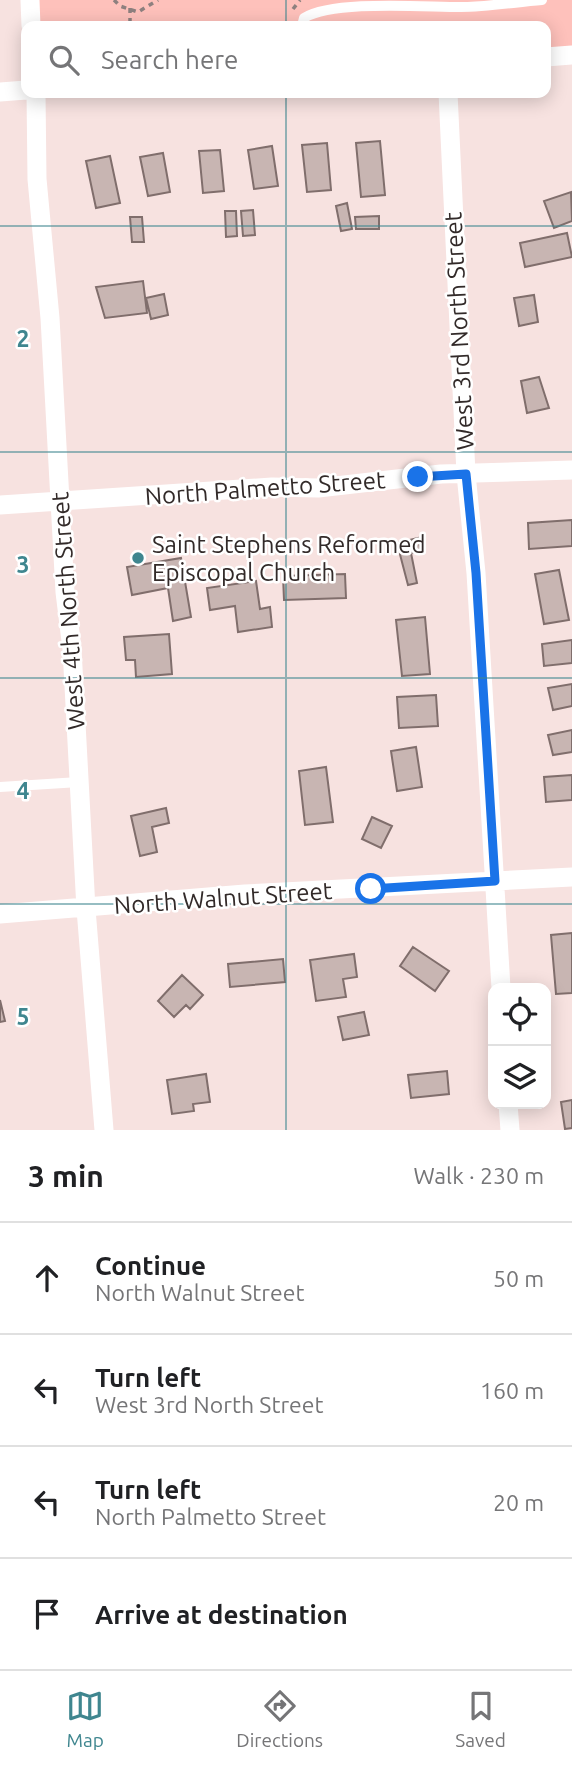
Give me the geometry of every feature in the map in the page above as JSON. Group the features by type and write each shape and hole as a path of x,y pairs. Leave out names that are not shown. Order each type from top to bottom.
{"street":[{"path":"30,0 31,21"},
{"path":"551,57 572,55"},
{"path":"0,92 21,90"},
{"name":"West 4th North Street","path":"36,98 37,180 50,318 86,909 104,1130"},
{"name":"West 3rd North Street","path":"448,98 466,474 476,573 501,983"},
{"name":"North Palmetto Street","path":"0,505 272,487 318,488 441,474 572,470"},
{"name":"North Walnut Street","path":"0,914 245,894 572,877"},
{"path":"508,1109 510,1130"}],"lane":[{"path":"303,21 317,8 339,3 419,3 462,7 542,0"},
{"path":"0,788 79,782"}],"path":[{"path":"114,0 120,6 138,12 159,0"},
{"path":"288,21 298,1"},
{"path":"130,8 131,21"}],"shaded area":[{"path":"31,0 572,0 572,55 551,57 551,21 32,21"}],"building":[{"path":"380,141 385,195 361,197 356,143"},
{"path":"327,143 331,190 307,192 302,145"},
{"path":"272,146 278,186 254,189 248,150"},
{"path":"220,150 224,191 203,193 199,151"},
{"path":"163,153 170,192 148,196 140,157"},
{"path":"110,156 120,203 96,208 86,161"},
{"path":"571,192 572,221 554,228 544,201"},
{"path":"347,203 352,229 341,231 336,206"},
{"path":"253,210 255,235 243,236 241,211"},
{"path":"225,211 236,211 237,236 226,237"},
{"path":"379,216 379,229 356,229 355,217"},
{"path":"130,217 142,217 144,242 132,242"},
{"path":"567,233 572,257 525,267 520,243"},
{"path":"143,281 147,313 105,318 96,287"},
{"path":"164,294 168,315 151,319 146,298"},
{"path":"534,295 538,322 519,326 514,298"},
{"path":"539,377 549,408 527,413 521,381"},
{"path":"572,520 572,546 529,549 528,523"},
{"path":"418,538 421,551 411,553 417,583 408,585 397,543"},
{"path":"181,558 191,617 173,621 168,588 132,595 127,567"},
{"path":"559,570 569,620 544,624 535,574"},
{"path":"345,574 346,598 284,600 283,576"},
{"path":"256,581 260,609 270,607 272,627 238,632 235,606 210,610 207,588"},
{"path":"425,617 430,674 402,676 396,620"},
{"path":"169,634 172,674 136,677 135,660 126,660 124,637"},
{"path":"572,640 572,663 544,666 542,644"},
{"path":"572,684 572,706 553,710 548,688"},
{"path":"436,695 438,726 399,728 397,697"},
{"path":"572,730 572,752 553,755 548,735"},
{"path":"416,747 422,787 397,791 391,751"},
{"path":"326,767 333,822 305,825 299,771"},
{"path":"572,775 572,800 546,802 544,777"},
{"path":"166,808 169,823 152,827 157,852 140,856 131,816"},
{"path":"372,817 392,826 381,848 362,839"},
{"path":"572,933 572,993 556,994 551,935"},
{"path":"413,947 449,971 435,991 400,966"},
{"path":"354,954 357,977 343,979 346,997 316,1001 310,960"},
{"path":"283,959 285,982 230,987 228,964"},
{"path":"182,975 203,995 190,1009 186,1005 174,1017 158,1001"},
{"path":"0,1000 5,1021 0,1022"},
{"path":"364,1012 369,1035 343,1040 338,1017"},
{"path":"447,1071 449,1094 411,1098 408,1075"},
{"path":"206,1074 210,1102 193,1104 194,1111 172,1114 167,1080"},
{"path":"572,1100 572,1128 565,1129 561,1102"}],"place":[{"name":"Saint Stephens Reformed Episcopal Church","path":"138,558"}],"route":[{"path":"371,889 495,881 476,573 466,474 418,477"}]}
